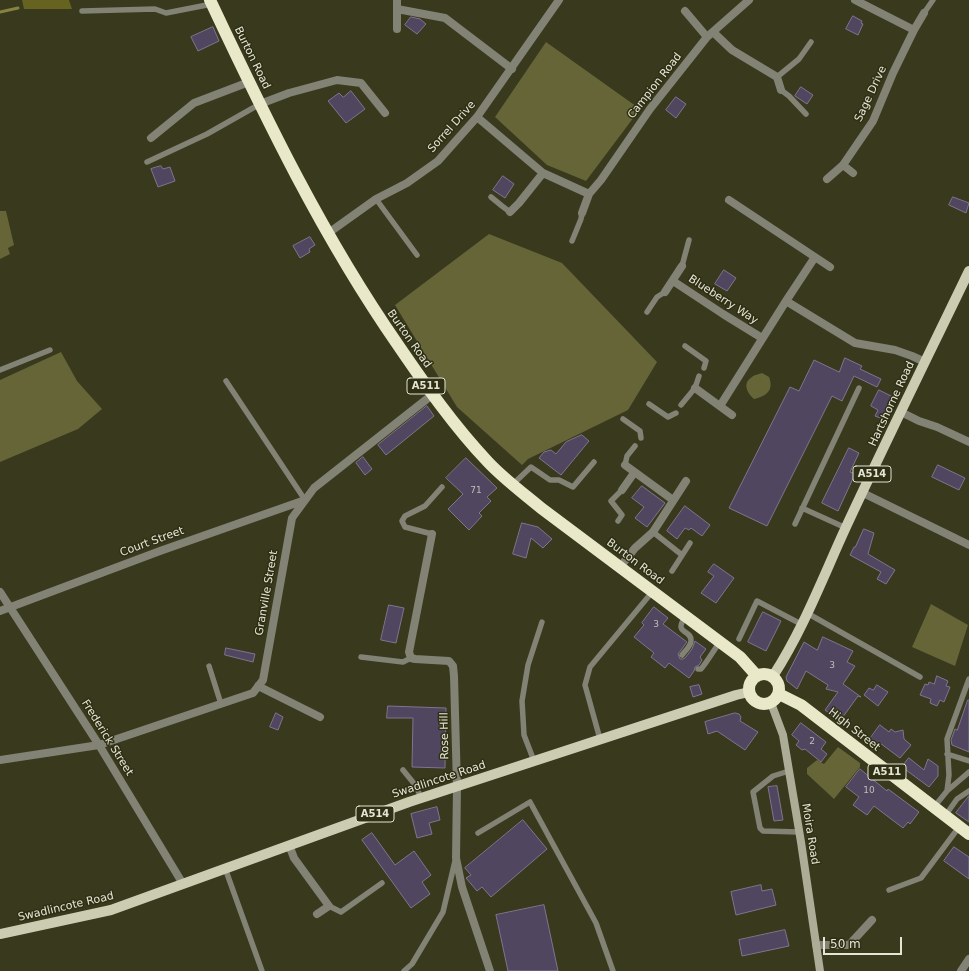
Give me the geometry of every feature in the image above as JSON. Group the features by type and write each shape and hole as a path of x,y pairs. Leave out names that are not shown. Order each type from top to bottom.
{"highway":[{"name":"Burton Road","path":"211,2 291,168 327,234 372,309 432,395 459,429 512,485 740,657 757,676"},
{"path":"763,674 773,676 777,681 779,686 775,699 765,704 759,704 752,698 749,692 749,686 752,680 757,676 763,674"},
{"name":"High Street","path":"775,699 801,705 964,831"}],"main road":[{"name":"Hartshorne Road","path":"773,676 783,660 817,593 846,528 969,271"},
{"name":"Swadlincote Road","path":"0,934 111,910 421,798 749,692"}],"street":[{"name":"Sorrel Drive","path":"327,234 376,199 407,183 438,161 477,117 559,0"},
{"name":"Campion Road","path":"582,213 588,194 601,180 650,109 710,35 749,0"},
{"path":"855,0 914,30"},
{"path":"397,28 397,4 445,18 512,69"},
{"path":"686,11 710,35 777,77 781,90"},
{"name":"Sage Drive","path":"827,179 843,165 873,121 893,73 924,13"},
{"path":"260,104 337,80 361,84 385,113"},
{"path":"152,138 194,103 249,82"},
{"path":"477,117 543,173 588,194"},
{"path":"843,165 853,173"},
{"path":"510,212 543,173"},
{"path":"729,200 830,267"},
{"name":"Blueberry Way","path":"720,406 815,257"},
{"name":"Blueberry Way","path":"665,292 682,266"},
{"name":"Blueberry Way","path":"673,281 762,338"},
{"path":"786,301 854,343 895,350 925,362"},
{"path":"695,388 732,415"},
{"name":"Granville Street","path":"258,686 264,680 292,518 314,488 432,395"},
{"path":"901,412 969,442"},
{"path":"625,465 634,473 674,500"},
{"path":"622,490 634,473"},
{"path":"620,567 635,548 653,532 686,481"},
{"path":"863,493 969,546"},
{"name":"Court Street","path":"0,611 152,554 305,500"},
{"path":"411,658 409,652 410,642 432,534"},
{"name":"Frederick Street","path":"0,592 8,607 99,745 183,884"},
{"name":"Rose Hill","path":"411,658 416,660 449,661 453,666 457,787 456,858 462,887 490,971"},
{"path":"0,760 99,745 253,693 258,686 320,717"},
{"name":"Moira Road","path":"775,699 789,771 820,971"},
{"path":"289,845 294,858 329,906 317,914"},
{"path":"816,945 849,945 872,920"},
{"path":"961,971 969,959"}],"lane":[{"path":"924,13 932,0"},
{"path":"82,11 155,9 166,13 211,2"},
{"path":"777,77 799,59 811,42"},
{"path":"781,90 789,96 806,114"},
{"path":"147,162 207,134 260,104"},
{"path":"491,196 510,212"},
{"path":"376,199 417,255"},
{"path":"572,241 582,213"},
{"path":"682,266 689,240"},
{"path":"647,312 657,296 665,292"},
{"path":"685,346 706,361 704,368"},
{"path":"0,370 50,350"},
{"path":"681,405 695,388 699,376"},
{"path":"226,380 305,500"},
{"path":"795,524 860,388"},
{"path":"649,404 668,417 676,413"},
{"path":"623,419 640,431 641,438"},
{"path":"625,465 627,456 635,446"},
{"path":"512,485 531,466 550,480 559,480 573,487 594,462"},
{"path":"432,534 405,527 402,521 405,516 425,506 442,487"},
{"path":"618,521 622,515 611,501 622,490"},
{"path":"802,508 846,528"},
{"path":"653,532 682,555"},
{"path":"672,571 690,543"},
{"path":"600,739 585,685 590,667 653,591"},
{"path":"739,639 757,601 801,624"},
{"path":"807,613 920,677"},
{"path":"682,655 692,640 681,627 681,623 685,617"},
{"path":"534,761 524,735 522,701 528,665 542,622"},
{"path":"698,669 701,669 711,657 720,642"},
{"path":"361,657 403,662 411,658"},
{"path":"209,666 221,704"},
{"path":"947,791 950,774 947,754 947,739 969,679"},
{"path":"947,754 969,761"},
{"path":"403,770 416,786 421,798"},
{"path":"789,771 773,776 753,792 760,828 763,831 799,832"},
{"path":"933,807 947,791 969,772"},
{"path":"945,816 957,799 969,791"},
{"path":"478,833 530,802 596,923 613,971"},
{"path":"889,890 920,878 964,831"},
{"path":"404,971 412,964 443,912 456,858"},
{"path":"224,868 262,971"},
{"path":"329,906 341,912 382,883"}],"shaded area":[{"path":"22,0 69,0 72,9 24,9"},
{"path":"546,42 640,109 586,181 547,165 495,117"},
{"path":"0,211 6,211 14,245 8,248 10,254 0,259"},
{"path":"489,234 562,263 657,362 628,410 528,459 522,465 457,407 395,305"},
{"path":"61,352 77,381 102,409 78,429 0,462 0,380"},
{"path":"762,373 769,377 771,386 766,394 754,399 749,394 746,385 749,379 753,376"},
{"path":"931,604 968,625 955,666 912,647"},
{"path":"838,747 860,763 860,767 834,799 807,774 807,768 817,760 824,764"}],"building":[{"path":"853,16 862,21 861,23 863,24 858,35 846,29"},
{"path":"411,17 420,19 426,24 417,34 405,25"},
{"path":"213,27 219,41 198,51 191,37"},
{"path":"801,87 813,95 807,104 795,96"},
{"path":"351,91 365,109 346,123 328,101 339,93 343,97"},
{"path":"676,97 686,104 676,118 666,110"},
{"path":"161,166 163,169 170,167 175,181 158,187 151,169"},
{"path":"503,176 514,184 505,198 493,190"},
{"path":"953,197 969,203 966,213 949,205"},
{"path":"310,237 315,245 309,249 310,252 300,258 293,246"},
{"path":"724,270 736,278 727,291 715,284"},
{"path":"845,358 862,366 860,369 881,379 877,387 854,376 842,401 832,396 767,526 729,508 790,387 799,391 814,360 839,372"},
{"path":"879,390 893,397 883,419 875,416 878,410 871,406"},
{"path":"427,406 434,416 386,455 378,445"},
{"path":"582,435 589,441 561,475 539,458 544,452 551,450 556,454 566,442"},
{"path":"849,448 859,453 850,472 855,474 838,511 822,503"},
{"path":"363,457 372,469 365,475 356,463"},
{"path":"466,458 497,488 487,497 491,501 479,513 482,516 469,530 448,509 463,494 446,478"},
{"path":"938,465 965,478 959,490 932,477"},
{"path":"642,486 665,503 647,527 635,518 644,507 632,498"},
{"path":"685,506 710,525 702,536 691,528 689,530 685,528 677,539 667,531"},
{"path":"522,523 538,527 552,539 543,548 531,538 526,558 513,554"},
{"path":"864,529 874,533 868,554 895,570 886,584 877,579 881,572 850,555"},
{"path":"714,564 734,578 716,603 701,593 714,576 708,572"},
{"path":"389,605 404,608 396,643 381,640"},
{"path":"654,607 668,618 663,624 687,642 678,654 680,659 685,658 692,649 695,641 706,649 700,657 702,660 699,665 695,667 689,678 669,663 665,668 651,657 654,653 634,637 644,625 642,623"},
{"path":"763,612 781,621 766,651 748,642"},
{"path":"823,637 853,651 847,662 855,666 843,684 861,697 858,696 840,721 825,710 838,692 826,689 828,685 806,671 797,689 787,681 786,677 804,642 817,650"},
{"path":"226,648 255,654 253,662 225,655"},
{"path":"937,676 948,681 946,686 950,687 944,702 940,700 937,706 930,703 931,699 920,695 925,684 928,685 929,682 934,684"},
{"path":"699,685 702,694 693,697 690,687"},
{"path":"877,685 888,692 878,706 864,695 869,688 873,690"},
{"path":"968,700 969,752 952,745 951,740 955,729 957,730"},
{"path":"388,706 446,708 445,768 412,767 413,718 387,718"},
{"path":"276,713 283,717 278,730 270,727"},
{"path":"735,713 739,714 741,717 740,721 758,732 745,750 717,731 708,734 705,722"},
{"path":"801,723 826,742 821,749 827,754 821,762 805,749 802,750 796,745 799,741 792,735"},
{"path":"880,725 889,732 891,729 895,732 903,730 904,739 911,745 900,758 880,743 875,749 867,743"},
{"path":"909,758 924,770 928,759 938,766 938,776 929,787 902,767"},
{"path":"860,769 887,791 888,789 919,812 910,824 908,822 903,828 874,806 867,815 853,805 859,797 846,787"},
{"path":"777,786 783,820 774,821 768,787"},
{"path":"969,796 969,822 956,813"},
{"path":"437,807 440,820 429,823 432,834 417,838 411,814"},
{"path":"523,820 547,849 491,897 482,887 477,891 466,878 471,875 465,868"},
{"path":"372,833 395,865 414,851 431,875 422,882 430,894 411,908 362,840"},
{"path":"954,847 969,857 969,879 944,861"},
{"path":"761,885 762,891 772,889 776,905 736,915 731,892"},
{"path":"544,905 558,971 508,971 496,915"},
{"path":"785,930 789,946 742,956 739,940"}],"waterway":[{"path":"0,12 18,8"}]}
